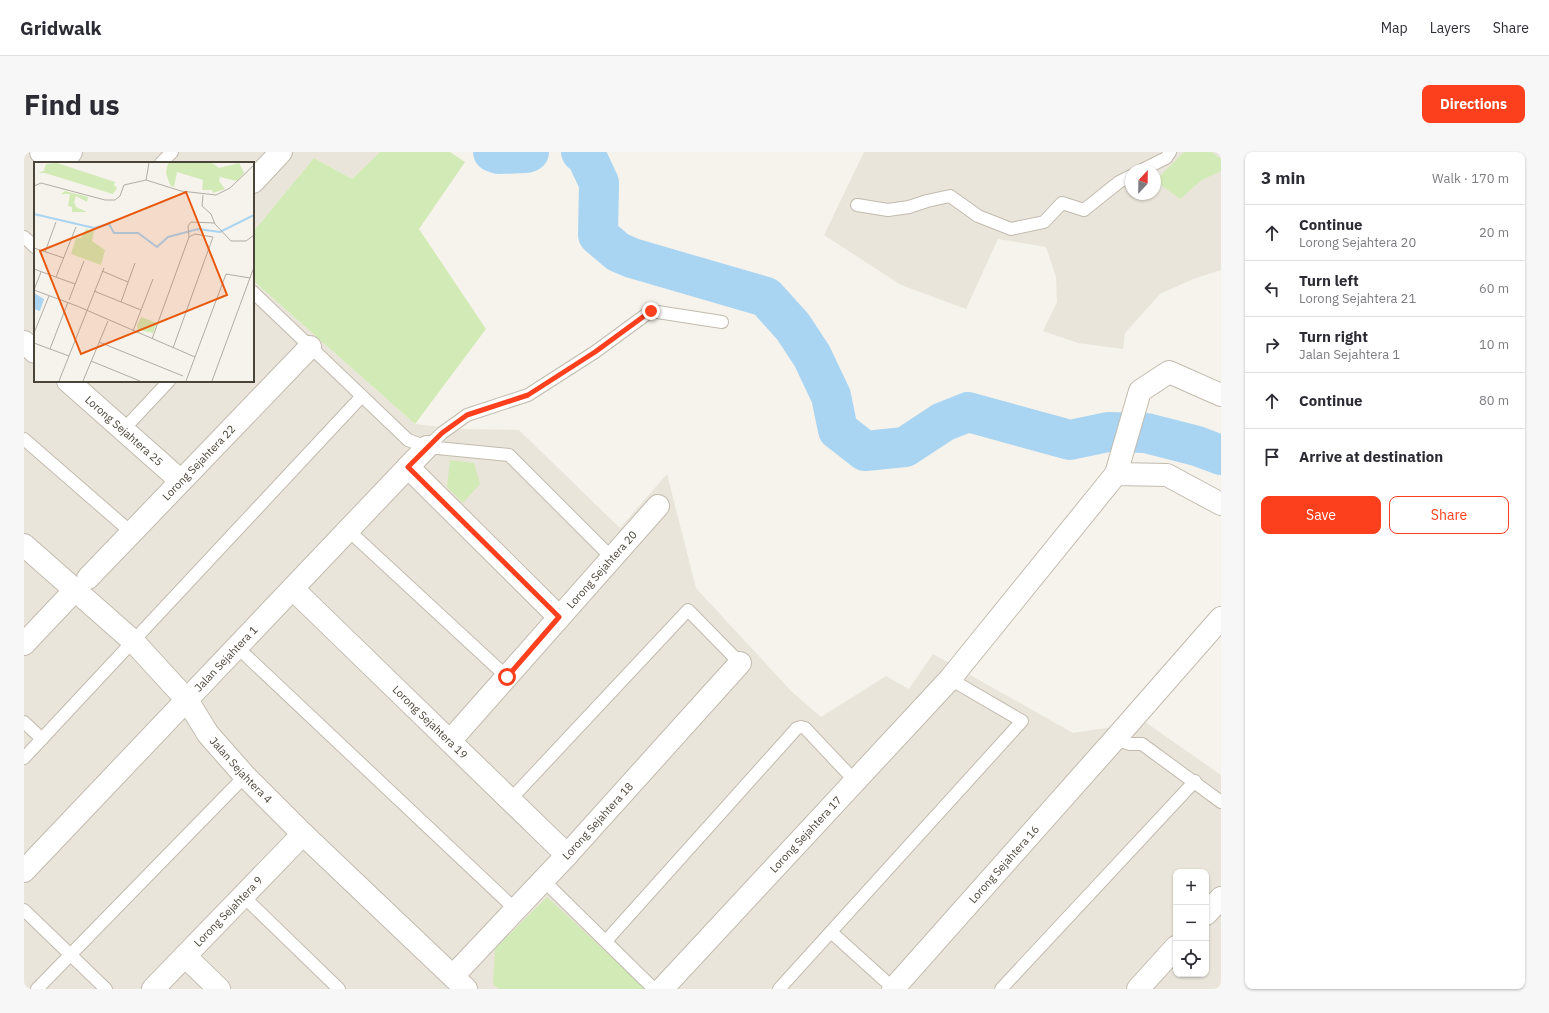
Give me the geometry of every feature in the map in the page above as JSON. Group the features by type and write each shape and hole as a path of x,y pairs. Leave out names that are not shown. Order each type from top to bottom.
{"street":[{"path":"41,152 53,162"},
{"path":"62,162 71,152"},
{"path":"254,181 281,152"},
{"path":"24,342 34,351"},
{"name":"Lorong Sejahtera 22","path":"24,644 310,347"},
{"path":"1221,395 1169,372 1140,390 1116,474 1167,475 1221,504"},
{"name":"Lorong Sejahtera 25","path":"69,382 181,481"},
{"name":"Jalan Sejahtera 1","path":"24,871 428,447"},
{"path":"408,467 559,617"},
{"name":"Lorong Sejahtera 17","path":"662,989 856,782 950,679 1116,474"},
{"name":"Lorong Sejahtera 20","path":"450,742 658,506"},
{"name":"Jalan Sejahtera 4","path":"24,545 81,584 187,700 208,734 245,776 303,834 459,983"},
{"name":"Lorong Sejahtera 19","path":"293,589 567,855"},
{"name":"Lorong Sejahtera 16","path":"893,989 1221,618"},
{"name":"Lorong Sejahtera 18","path":"459,983 516,910 740,663"},
{"name":"Lorong Sejahtera 9","path":"153,989 303,834"},
{"path":"1209,911 1221,898"},
{"path":"1138,989 1173,950"},
{"path":"185,956 219,989"}],"lane":[{"path":"162,162 172,152"},
{"path":"1154,164 1166,158 1170,152"},
{"path":"858,205 888,210 909,207 927,200 950,196 978,216 1011,229 1044,222 1062,203 1084,210 1119,182 1125,179"},
{"path":"24,237 34,246"},
{"path":"254,293 408,440 428,447 509,455 612,558"},
{"path":"428,447 442,433 467,415 534,392 595,352 651,311 722,322"},
{"path":"124,430 168,382"},
{"path":"24,758 362,396"},
{"path":"24,439 132,533"},
{"path":"348,530 507,677"},
{"path":"510,800 688,610 740,663"},
{"path":"237,647 516,910"},
{"path":"779,989 1022,720 950,679"},
{"path":"24,722 42,739"},
{"path":"606,941 797,728 805,728 856,782"},
{"path":"1115,739 1130,744 1142,744 1195,781 1221,802"},
{"path":"37,989 245,776"},
{"path":"1001,989 1195,781"},
{"path":"543,880 654,989"},
{"path":"243,896 339,989"},
{"path":"24,910 106,989"},
{"path":"831,932 893,989"}],"shaded area":[{"path":"24,152 380,152 352,179 314,158 254,231 254,162 34,162 34,382 254,382 254,280 415,424 460,429 519,430 620,528 667,474 696,588 791,691 821,717 886,676 909,689 933,654 1073,733 1145,722 1221,775 1221,989 24,989"},
{"path":"864,152 1221,152 1221,270 1193,279 1160,294 1125,333 1123,349 1078,343 1043,331 1057,302 1056,277 1046,247 998,239 966,309 901,285 824,235"}],"green space":[{"path":"380,152 450,152 465,162 419,229 486,329 415,424 254,280 254,231 314,158 352,179"},
{"path":"1184,152 1211,152 1221,159 1221,171 1202,180 1180,199 1161,185 1161,175"},
{"path":"450,460 474,463 480,484 463,503 447,487"},
{"path":"547,897 646,989 499,989 493,984 495,949"}],"waterway":[{"path":"493,152 498,154 529,152"},
{"path":"581,152 586,155 599,183 598,235 618,252 632,258 766,297 793,327 812,356 831,396 838,430 865,451 905,447 943,422 968,412 1070,440 1108,432 1146,433 1197,446 1221,455"}],"route":[{"path":"507,677 559,617 408,467 442,433 467,415 528,395 595,352 651,311"}]}
